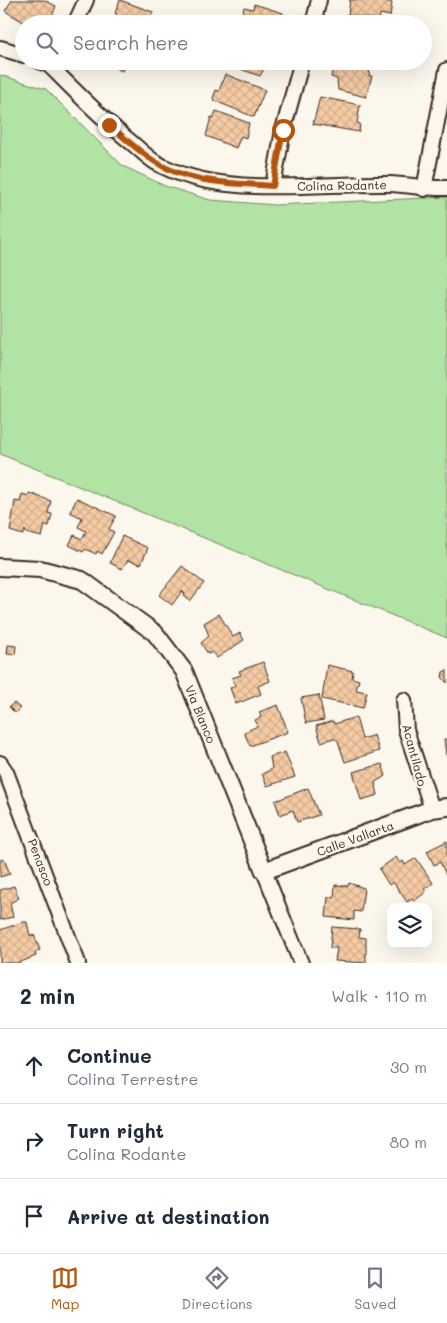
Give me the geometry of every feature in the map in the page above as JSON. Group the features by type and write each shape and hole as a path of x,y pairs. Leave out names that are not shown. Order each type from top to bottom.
{"street":[{"path":"79,15 86,0"},
{"path":"315,15 319,0"},
{"path":"0,48 15,52"},
{"name":"Colina Rodante","path":"54,70 109,125 155,162 179,173 210,181 273,186 392,184 424,188 447,188"},
{"path":"273,186 283,130 300,70"},
{"path":"424,188 447,70"},
{"name":"Via Blanco","path":"0,567 40,570 82,580 156,633 184,671 301,963"},
{"name":"Acantilado","path":"404,700 406,730 439,808"},
{"name":"Penasco","path":"0,763 6,772 78,963"},
{"name":"Calle Vallarta","path":"264,870 439,808"}],"green space":[{"path":"0,75 46,89 123,166 165,186 210,200 275,205 447,197 447,638 0,454"}],"building":[{"path":"12,0 44,0 56,6 52,15 15,15 15,17 5,11"},
{"path":"120,0 153,12 152,15 117,15 115,13"},
{"path":"350,0 383,0 392,3 390,15 348,15"},
{"path":"254,4 283,13 283,15 242,15 244,7 253,9"},
{"path":"243,70 263,70 260,76"},
{"path":"332,70 370,70 369,76 372,76 366,97 338,90 337,79 331,77"},
{"path":"225,74 265,90 254,117 215,101 213,98 216,90 219,91"},
{"path":"320,97 360,105 357,123 360,124 359,132 313,124"},
{"path":"216,111 249,123 246,138 241,136 236,148 206,136 211,117 213,118"},
{"path":"29,493 51,501 48,513 52,514 49,526 45,525 42,537 26,533 25,530 23,535 10,531 15,501 20,502 22,494 29,496"},
{"path":"77,498 116,516 109,529 114,532 102,554 97,551 96,554 85,549 83,552 69,545 74,535 82,539 86,531 78,527 82,518 70,512"},
{"path":"122,536 148,548 141,564 128,560 122,569 110,563"},
{"path":"182,566 204,583 190,601 184,596 185,594 182,591 172,605 159,595"},
{"path":"219,614 233,637 240,633 244,640 217,658 213,652 208,654 201,643 209,636 204,623"},
{"path":"8,645 16,646 15,655 7,654"},
{"path":"263,662 270,681 258,686 261,694 236,704 230,688 235,686 232,678 241,675 239,671"},
{"path":"327,665 353,671 352,678 359,680 356,690 367,692 363,708 322,699"},
{"path":"447,670 447,683 442,677 443,672"},
{"path":"319,695 324,720 306,723 301,698"},
{"path":"14,703 20,708 15,713 9,707"},
{"path":"278,705 288,732 250,746 244,732 258,726 255,720 261,717 259,712"},
{"path":"356,717 362,739 374,735 379,751 345,762 338,741 334,738 321,742 316,726 333,721 334,724"},
{"path":"444,739 447,739 447,755 446,755"},
{"path":"285,752 295,777 267,786 262,774 272,769 270,757"},
{"path":"382,764 386,776 375,782 378,795 361,800 353,772"},
{"path":"308,788 319,815 297,822 293,810 280,815 275,801"},
{"path":"447,841 447,877 440,862 434,865 427,851"},
{"path":"396,857 400,863 403,861 405,865 416,858 433,883 424,889 426,892 414,901 412,899 407,902 393,882 389,885 379,869"},
{"path":"4,859 10,874 0,877 0,860"},
{"path":"349,883 364,888 361,912 354,911 354,920 326,917 328,897 334,898 335,885 348,886"},
{"path":"14,886 19,898 10,903 13,917 0,920 0,890"},
{"path":"27,922 30,936 34,935 40,950 35,952 36,956 18,963 0,963 0,930"},
{"path":"332,927 360,929 359,937 366,938 366,963 335,961 337,948 330,948"}],"route":[{"path":"109,125 155,162 179,173 210,181 273,186 283,130"}]}
